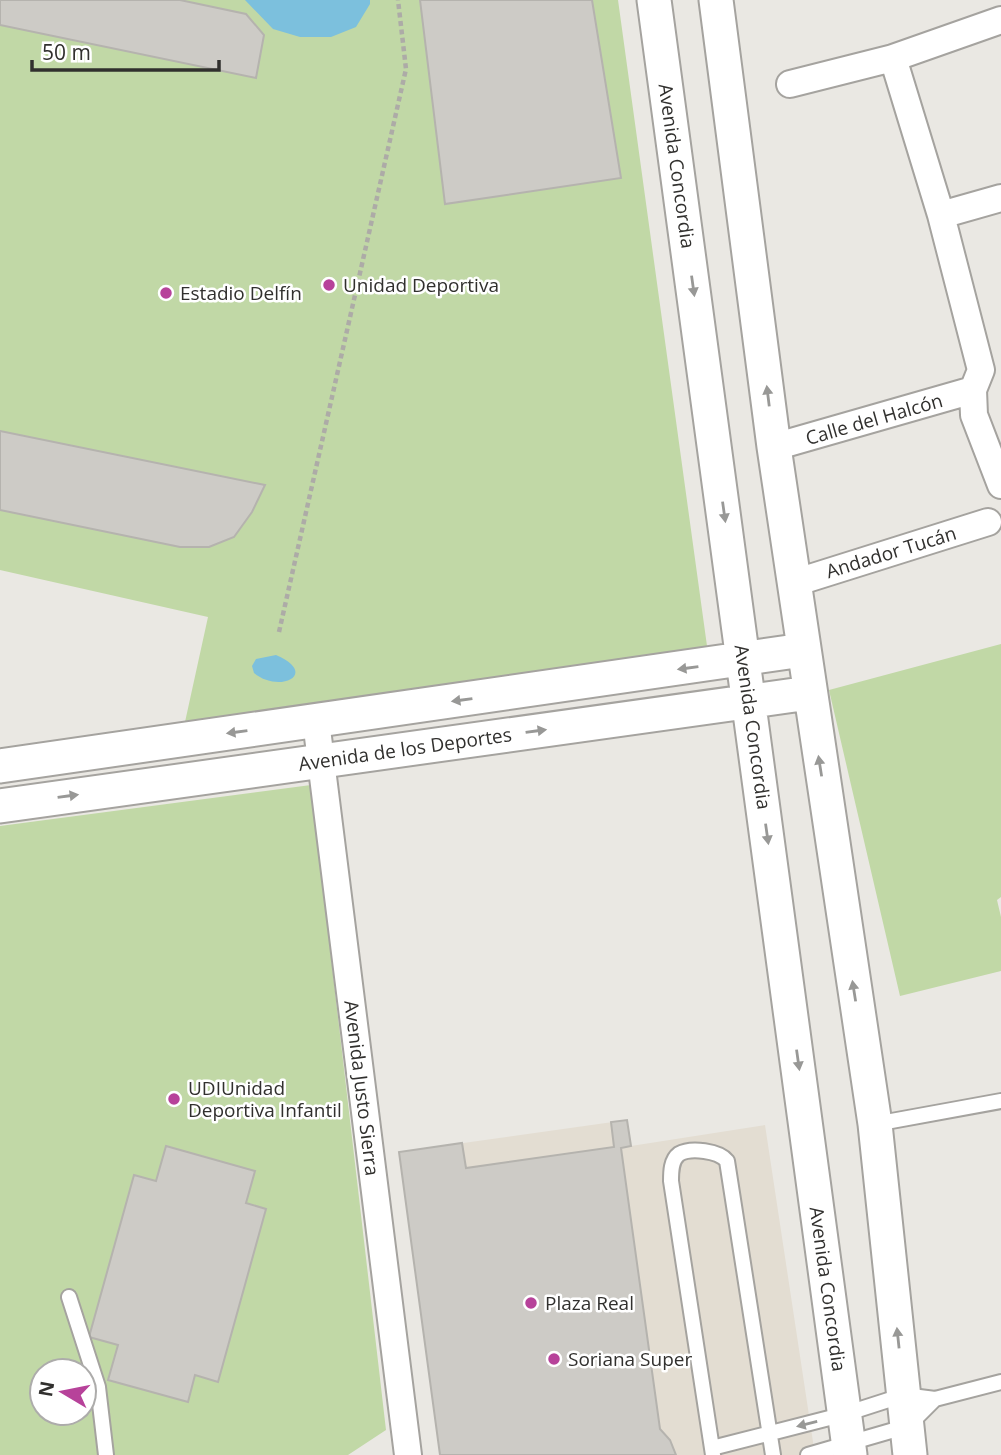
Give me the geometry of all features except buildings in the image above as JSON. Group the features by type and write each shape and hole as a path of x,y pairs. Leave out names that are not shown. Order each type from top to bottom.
{"street":[{"name":"Avenida Concordia","path":"654,0 848,1437"},
{"path":"716,0 774,447 874,1124 914,1419"},
{"path":"790,84 893,58 1001,20"},
{"path":"893,58 941,215 985,375 974,415 1001,485"},
{"path":"941,215 1001,198"},
{"name":"Calle del Halcón","path":"774,447 985,375"},
{"name":"Andador Tucán","path":"794,583 988,522"},
{"name":"Avenida de los Deportes","path":"0,766 803,650"},
{"name":"Avenida de los Deportes","path":"0,806 809,693"},
{"name":"Avenida Justo Sierra","path":"316,721 408,1455"}],"lane":[{"path":"874,1124 1001,1101"},
{"path":"773,1455 770,1433 727,1161 715,1151 679,1154 674,1161 671,1181 712,1451 770,1433 848,1437 914,1419"},
{"path":"69,1297 98,1387 106,1455"},
{"path":"808,1455 848,1437 914,1419 1001,1382"}],"path":[{"path":"279,632 405,69 398,0"}],"shaded area":[{"path":"627,1120 631,1146 765,1125 815,1455 440,1455 399,1152"}],"green space":[{"name":"Unidad Deportiva","path":"0,0 618,0 707,646 185,722 208,617 0,570"},
{"path":"1001,644 1001,897 997,900 1001,917 1001,971 900,996 829,690"},
{"name":"UDIUnidad Deportiva Infantil","path":"311,785 386,1430 348,1455 0,1455 0,826"}],"water":[{"path":"245,0 370,0 370,4 356,27 331,37 300,37 273,29"},
{"path":"276,655 295,669 295,675 291,679 274,682 254,673 252,666 256,659"}],"place":[{"name":"Unidad Deportiva","path":"329,285"},
{"name":"Estadio Delfín","path":"166,293"},
{"name":"UDIUnidad Deportiva Infantil","path":"174,1099"},
{"name":"Plaza Real","path":"531,1303"},
{"name":"Soriana Super","path":"554,1359"}]}
